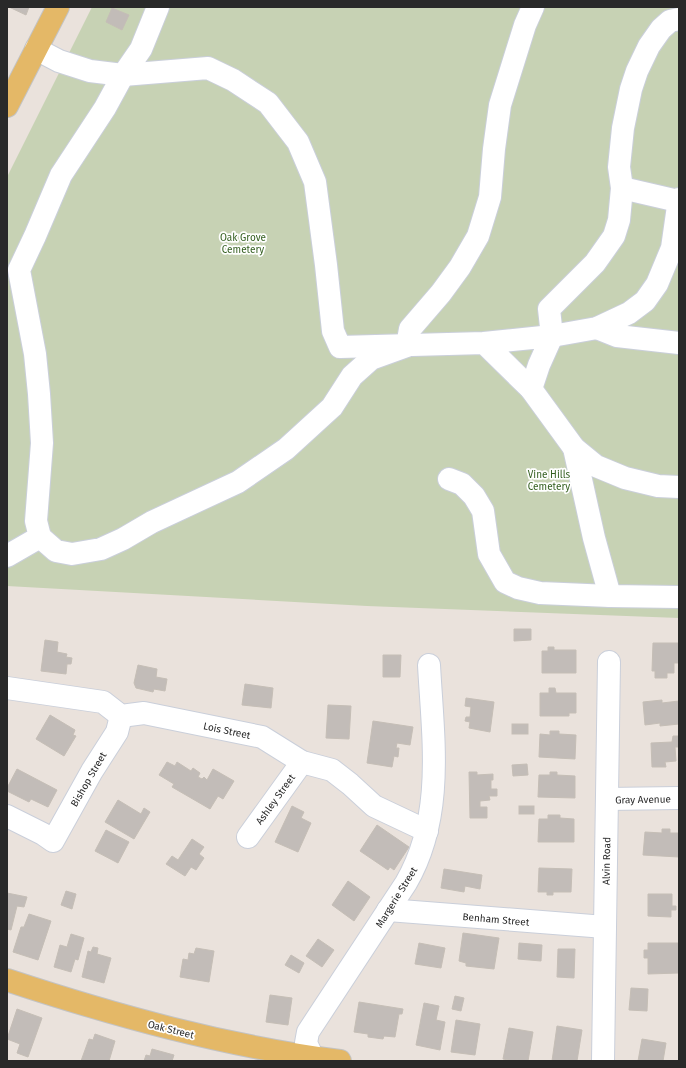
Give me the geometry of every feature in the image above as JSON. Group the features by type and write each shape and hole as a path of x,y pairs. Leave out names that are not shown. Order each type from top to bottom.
{"main road":[{"path":"7,106 58,7"},
{"name":"Oak Street","path":"7,980 102,1011 154,1025 256,1049 312,1059 340,1061"}],"street":[{"path":"158,7 141,49 123,75 105,108 61,175 19,270 35,354 39,394 42,444 36,521 40,537 56,551 72,554 102,549 152,522 238,482 286,449 332,407 352,376 371,359 407,346"},
{"path":"407,346 410,329 441,293 460,266 478,236 490,197 494,148 500,105 524,25 533,7"},
{"path":"531,389 552,336 549,309 596,263 614,236 618,220 622,188 619,167 623,128 631,89 649,46 660,29 670,21 679,19"},
{"path":"36,50 59,61 90,71 123,75 208,68 233,80 268,103 298,142 315,182 326,265 332,331 340,347 484,343 552,336 597,328 629,312 645,301 657,284 675,248 679,200 622,188"},
{"path":"597,328 617,336 679,344"},
{"path":"484,343 531,389 574,448 596,466 625,478 658,486 679,487"},
{"path":"574,448 594,538 610,596"},
{"path":"449,479 462,484 474,496 483,511 489,554 505,582 518,588 540,593 679,597"},
{"path":"7,556 40,537"},
{"name":"Alvin Road","path":"603,1061 609,662"},
{"name":"Margerie Street","path":"312,1059 306,1043 308,1032 415,868 430,821 435,770 429,665"},
{"path":"7,688 103,702 121,716"},
{"name":"Lois Street","path":"121,716 144,712 262,737 302,762 332,770 374,806 427,831"},
{"name":"Bishop Street","path":"7,816 43,834 53,841 92,771 117,732 121,716"},
{"name":"Ashley Street","path":"248,837 302,762"},
{"name":"Gray Avenue","path":"607,799 679,798"},
{"name":"Benham Street","path":"388,910 605,928"}],"green space":[{"name":"Oak Grove Cemetery","path":"92,7 679,7 679,618 367,606 7,586 7,177"}],"building":[{"path":"9,7 29,7 26,15"},
{"path":"112,8 129,15 122,30 106,22"},
{"path":"514,629 531,629 531,640 514,641"},
{"path":"45,640 58,642 57,652 67,654 66,657 72,658 71,664 67,664 66,674 41,671"},
{"path":"653,643 679,643 679,663 674,663 674,673 667,673 667,678 655,678 655,671 652,671"},
{"path":"548,647 554,647 554,650 576,650 576,673 542,673 542,651 548,651"},
{"path":"383,655 401,655 400,677 383,677"},
{"path":"138,665 157,669 156,677 167,679 165,691 154,689 153,692 136,688 134,683"},
{"path":"245,684 273,688 271,708 242,705"},
{"path":"549,688 555,688 556,693 576,693 576,713 569,713 569,716 540,716 540,693 549,693"},
{"path":"466,698 494,702 490,732 469,728 470,722 465,721 466,717 470,717 471,707 465,706"},
{"path":"662,700 662,703 679,701 679,724 660,726 660,723 645,725 643,702"},
{"path":"328,705 351,706 349,739 326,738"},
{"path":"50,715 75,730 73,735 76,736 64,756 36,739"},
{"path":"373,721 413,727 410,745 397,743 396,748 399,748 398,757 394,756 392,767 367,763"},
{"path":"512,724 528,724 528,734 512,734"},
{"path":"550,731 559,731 559,734 576,735 575,759 539,757 540,734 550,735"},
{"path":"673,736 679,736 679,747 675,747 676,761 665,762 666,767 652,767 651,743 672,742"},
{"path":"167,762 175,766 177,762 191,771 193,768 200,773 198,777 202,779 204,777 207,780 213,769 234,781 223,799 218,796 210,809 172,787 174,784 159,775"},
{"path":"527,764 528,775 513,776 512,765"},
{"path":"17,769 57,790 48,807 31,799 29,802 7,791 7,788"},
{"path":"469,772 477,772 477,775 493,774 491,789 497,789 497,796 489,796 490,800 480,801 480,807 487,807 487,818 470,818"},
{"path":"550,772 557,772 557,775 575,776 575,798 538,797 539,775 550,775"},
{"path":"118,800 141,814 144,808 150,812 134,839 105,822"},
{"path":"292,806 304,812 301,818 311,823 298,852 275,842"},
{"path":"519,806 534,806 534,814 519,814"},
{"path":"548,815 560,815 560,818 574,819 574,842 538,842 539,819 548,819"},
{"path":"377,825 409,847 394,870 390,867 388,870 360,851"},
{"path":"662,829 670,829 670,833 679,833 679,857 643,855 645,832 662,833"},
{"path":"106,830 129,842 118,863 95,851"},
{"path":"192,839 204,847 199,854 204,858 196,870 191,867 185,876 166,864 172,856 178,860"},
{"path":"539,868 572,869 571,892 553,892 553,895 547,895 547,892 538,892"},
{"path":"444,869 482,875 480,889 465,886 464,892 441,888"},
{"path":"348,881 370,897 354,921 332,905"},
{"path":"66,891 76,894 72,909 61,905"},
{"path":"7,893 27,897 24,907 17,906 11,930 7,929"},
{"path":"648,894 672,894 672,906 676,906 676,910 671,910 671,917 648,916"},
{"path":"29,914 51,921 38,960 13,952 21,927 24,927"},
{"path":"463,933 499,938 494,969 466,966 466,963 459,961"},
{"path":"71,934 84,938 78,960 75,959 71,972 54,967 60,945 67,947"},
{"path":"318,939 334,950 322,967 306,956"},
{"path":"419,943 445,948 441,968 415,964"},
{"path":"519,943 542,945 541,961 518,959"},
{"path":"648,943 679,943 679,973 648,974 648,958 644,958 644,950 648,950"},
{"path":"93,947 98,948 97,954 111,958 104,983 82,977 88,951 91,952"},
{"path":"196,948 214,951 209,982 180,977 183,959 188,960 189,953 194,954"},
{"path":"558,949 575,949 574,978 557,977"},
{"path":"291,955 304,963 299,973 285,965"},
{"path":"631,988 648,989 647,1011 629,1010"},
{"path":"270,995 292,998 288,1025 266,1022"},
{"path":"455,996 464,998 461,1011 452,1009"},
{"path":"359,1002 403,1009 402,1014 399,1014 395,1037 384,1036 383,1039 368,1037 368,1034 354,1032"},
{"path":"424,1003 439,1006 436,1020 445,1022 440,1050 416,1045"},
{"path":"17,1009 42,1018 28,1057 17,1053 20,1044 7,1039"},
{"path":"456,1020 480,1024 475,1055 451,1052"},
{"path":"557,1026 582,1030 577,1061 552,1061"},
{"path":"509,1028 533,1032 528,1061 503,1059"},
{"path":"95,1034 115,1041 109,1061 81,1061 89,1039 93,1040"},
{"path":"642,1039 666,1043 663,1061 638,1061"},
{"path":"152,1049 174,1055 172,1061 144,1061 146,1055 150,1056"}],"park label":[{"name":"Vine Hills Cemetery","path":"549,480"}]}
